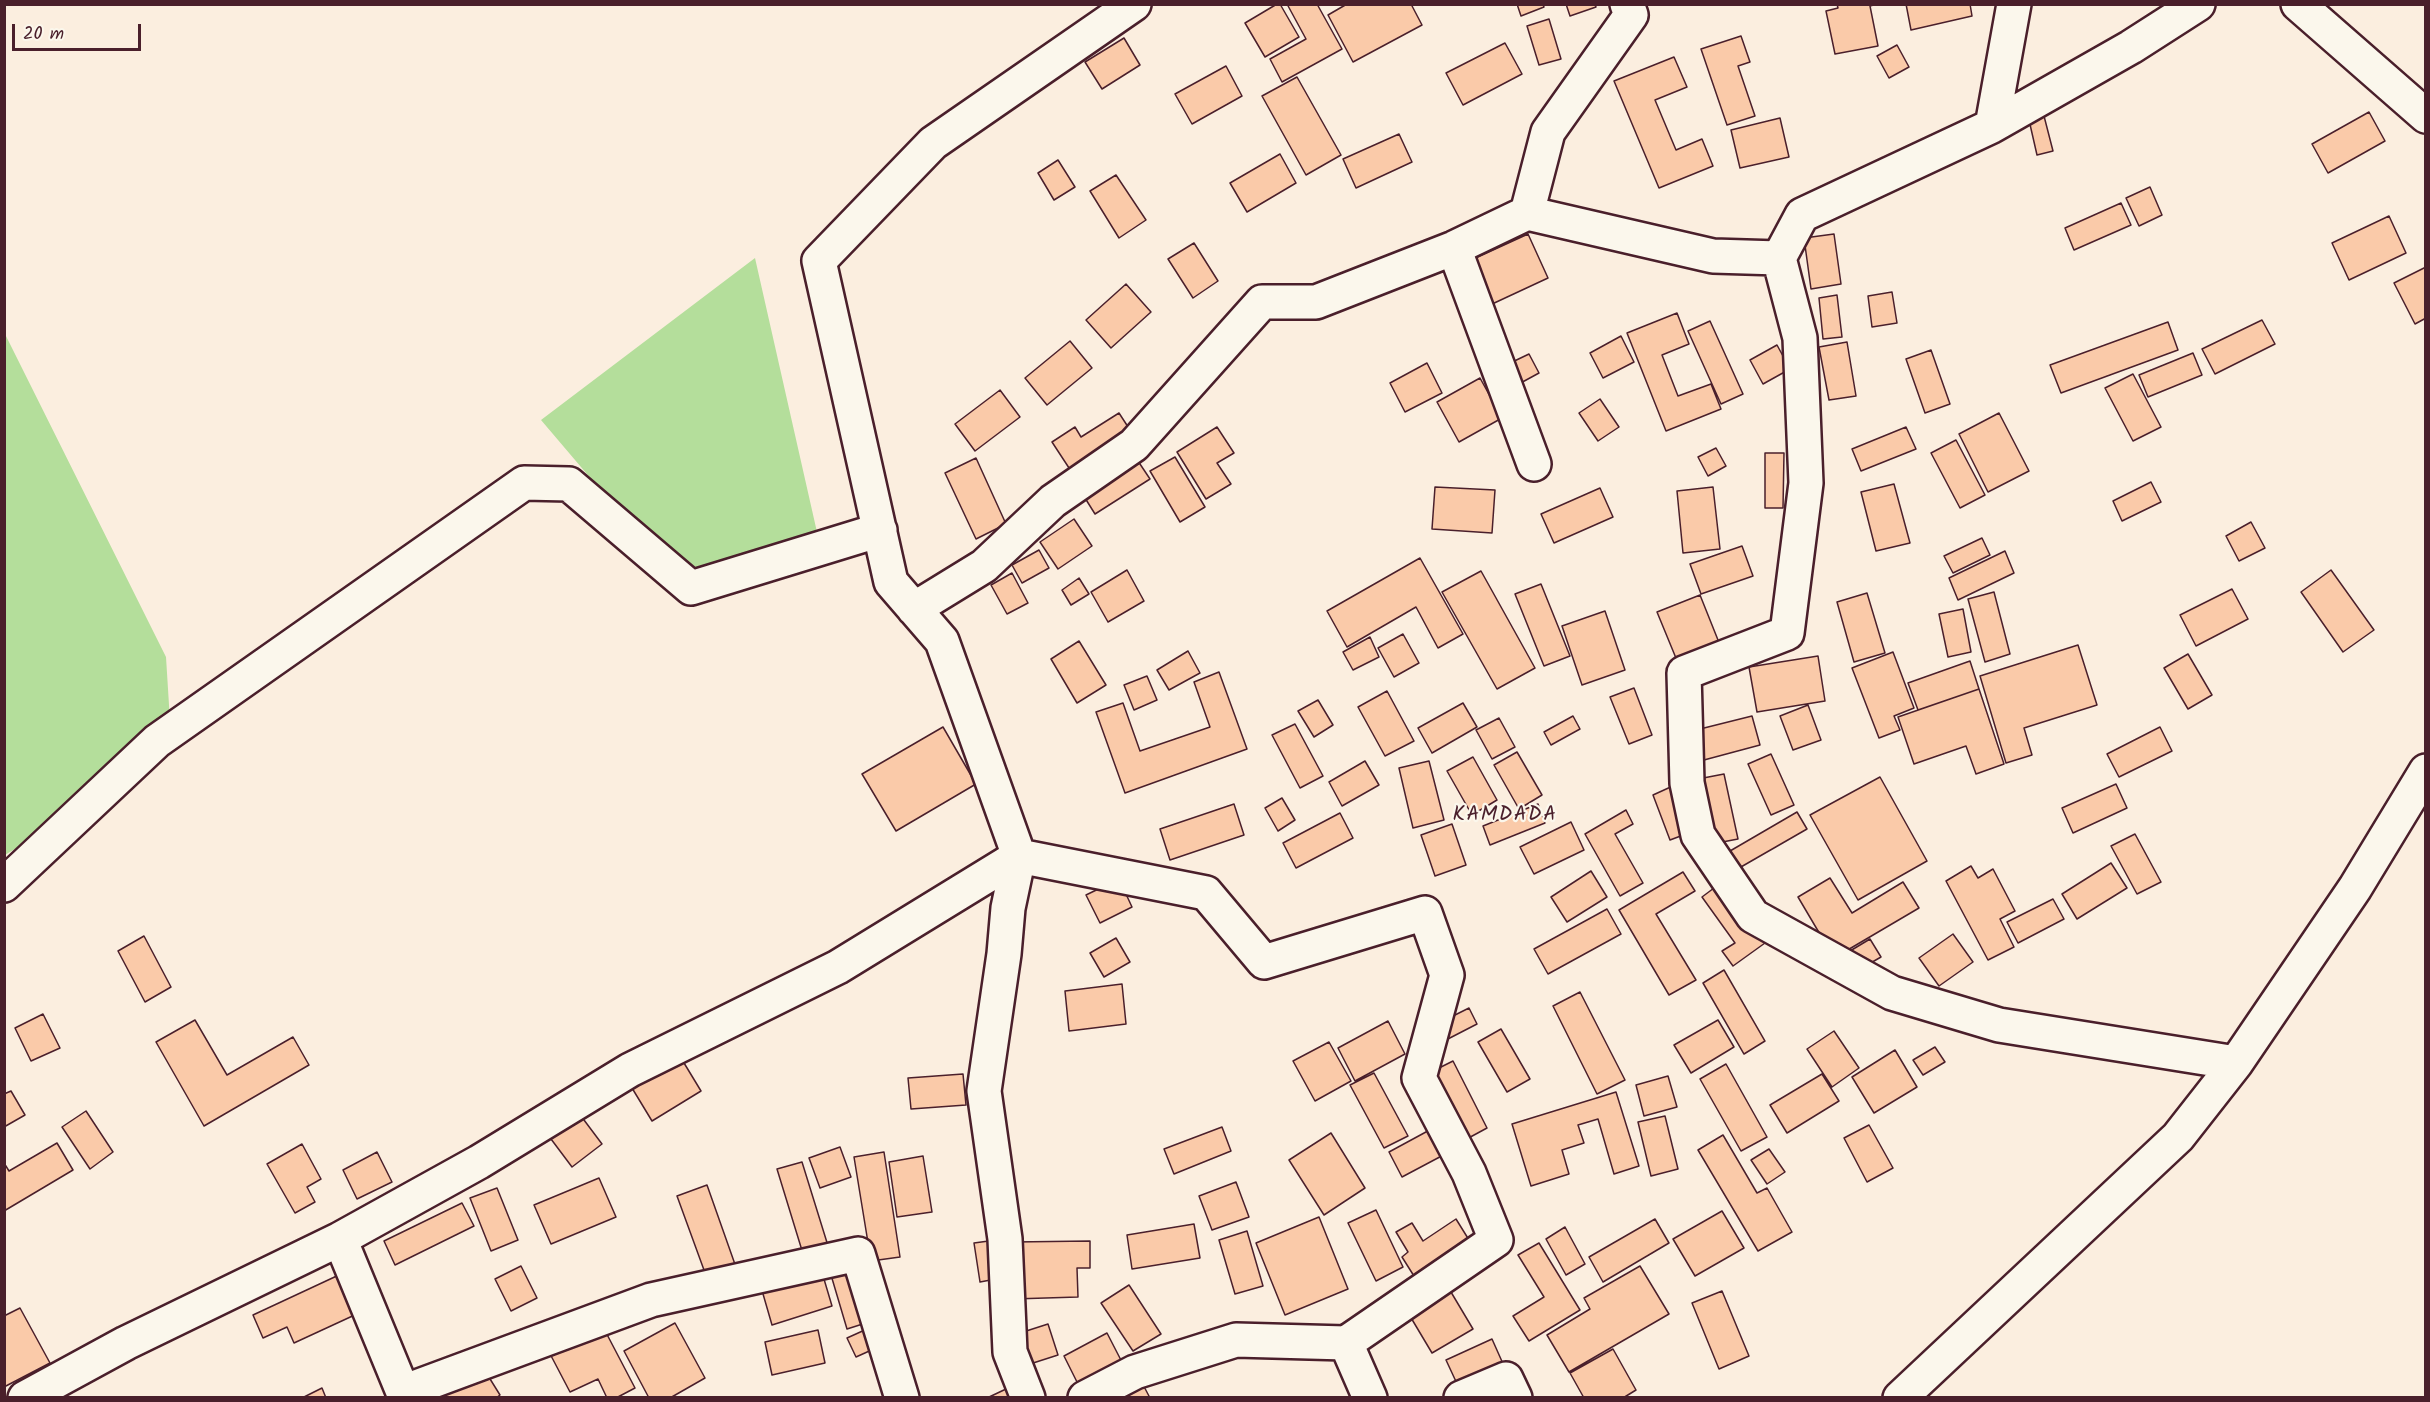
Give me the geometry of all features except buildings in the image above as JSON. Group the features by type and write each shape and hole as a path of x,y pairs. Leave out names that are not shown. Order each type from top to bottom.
{"street":[{"path":"1028,1398 1010,1352 1005,1239 984,1091 1004,954 1008,908 1019,856 942,641 891,582 819,261 933,143 1134,4"},
{"path":"1527,213 1548,132 1631,15 1627,4"},
{"path":"1992,126 2014,4"},
{"path":"2198,4 2130,47 1992,126 1802,215 1779,258 1800,338 1806,483 1787,633 1684,673 1688,783 1698,836 1753,916 1892,993 1999,1025 2236,1062"},
{"path":"2298,4 2426,116"},
{"path":"914,609 984,566 1053,501 1134,445 1262,302 1316,302 1454,248 1527,213 1713,256 1779,258"},
{"path":"1454,248 1534,464"},
{"path":"4,885 157,741 524,483 569,484 691,588 880,530"},
{"path":"1900,1398 2178,1137 2236,1062 2355,888 2426,771"},
{"path":"25,1398 126,1343 340,1239 479,1162 630,1070 838,967 1019,856 1206,893 1264,962 1425,913 1447,975 1419,1078 1469,1173 1496,1240 1346,1342 1236,1340 1135,1372 1085,1398"},
{"path":"340,1239 398,1395 651,1300 858,1254 902,1398"},
{"path":"1346,1342 1370,1398"},
{"path":"1461,1398 1506,1379 1515,1398"}],"green space":[{"path":"755,258 819,541 683,587 541,420"},
{"path":"4,332 166,657 172,753 5,855"}],"district":[{"name":"KAMDADA","path":"1505,816"}]}
